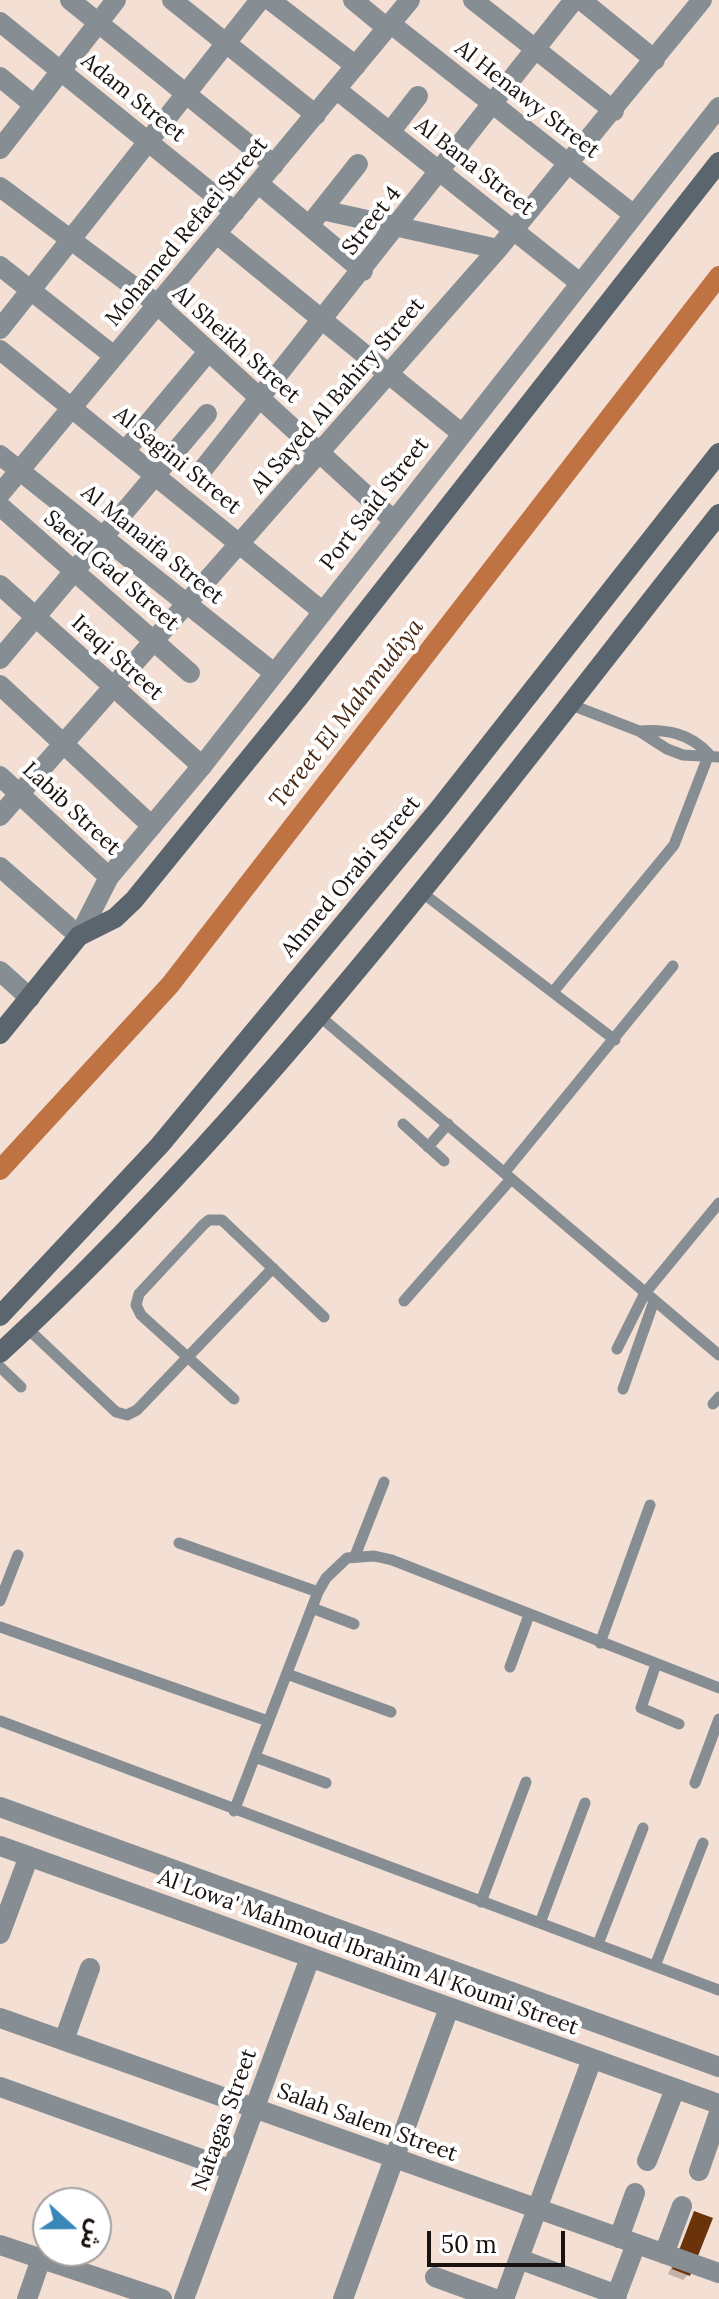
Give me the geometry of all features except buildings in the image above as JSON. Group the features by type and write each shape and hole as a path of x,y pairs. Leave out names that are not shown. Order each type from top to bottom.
{"main road":[{"name":"Port Said Street","path":"0,1034 79,936 115,918 144,888 299,697 719,162"},
{"name":"Ahmed Orabi Street","path":"0,1316 160,1145 439,809 719,453"},
{"path":"0,1353 173,1180 317,1014 420,891 719,514"}],"street":[{"path":"70,0 274,165"},
{"path":"0,149 116,0"},
{"path":"172,0 316,115"},
{"path":"0,329 260,0"},
{"path":"270,0 356,66"},
{"name":"Al Henawy Street","path":"353,0 493,104 634,215"},
{"name":"Mohamed Refaei Street","path":"0,494 410,0"},
{"path":"473,0 614,111"},
{"name":"Street 4","path":"204,468 398,227 574,0"},
{"path":"581,0 655,60"},
{"name":"Al Sayed Al Bahiry Street","path":"0,816 498,249 655,60 695,3"},
{"name":"Adam Street","path":"0,22 235,212"},
{"path":"0,77 34,105"},
{"name":"Al Bana Street","path":"337,90 580,283"},
{"path":"390,132 418,96"},
{"name":"Port Said Street","path":"79,936 109,877 202,766 719,107"},
{"path":"315,218 358,164"},
{"path":"259,184 315,218 363,271"},
{"name":"Al Sheikh Street","path":"0,187 157,304 393,520"},
{"path":"315,218 398,227 498,249"},
{"path":"217,234 461,433"},
{"path":"0,266 114,356"},
{"name":"Al Sagini Street","path":"0,350 322,611"},
{"path":"126,450 208,352"},
{"path":"0,659 207,414"},
{"name":"Al Manaifa Street","path":"0,455 274,673"},
{"name":"Saeid Gad Street","path":"0,506 190,673"},
{"name":"Iraqi Street","path":"0,585 202,766"},
{"path":"0,685 152,826"},
{"name":"Labib Street","path":"0,776 109,877"},
{"path":"0,867 79,936"},
{"path":"0,971 30,998"},
{"path":"0,1807 719,2067"},
{"name":"Al Lowa' Mahmoud Ibrahim Al Koumi Street","path":"0,1846 719,2104"},
{"path":"0,1934 29,1856"},
{"name":"Natagas Street","path":"184,2299 310,1958"},
{"path":"64,2040 90,1968"},
{"path":"343,2299 449,2008"},
{"name":"Salah Salem Street","path":"0,2018 719,2273"},
{"path":"504,2299 592,2059"},
{"path":"0,2087 232,2170"},
{"path":"647,2161 675,2089"},
{"path":"699,2171 719,2113"},
{"path":"519,2259 616,2297 635,2193"},
{"path":"664,2254 682,2206"},
{"path":"0,2245 32,2256"},
{"path":"27,2299 38,2267"},
{"path":"65,2267 162,2299"},
{"path":"435,2277 495,2299"}],"lane":[{"path":"569,704 639,731 683,755 714,755"},
{"path":"639,731 664,731 688,737 714,755"},
{"path":"553,992 674,845 714,755"},
{"path":"420,891 615,1040"},
{"path":"404,1301 673,966"},
{"path":"317,1014 719,1355"},
{"path":"403,1124 444,1161"},
{"path":"428,1147 448,1124"},
{"path":"617,1349 650,1297 719,1203"},
{"path":"234,1399 141,1315 136,1305 139,1294 203,1225 209,1220 222,1220 324,1317"},
{"path":"27,1328 121,1415 137,1410 273,1268"},
{"path":"623,1389 650,1297"},
{"path":"0,1367 21,1387"},
{"path":"355,1556 384,1482"},
{"path":"600,1643 650,1505"},
{"path":"179,1543 318,1592"},
{"path":"0,1601 18,1555"},
{"path":"234,1811 318,1592 338,1565 355,1556 392,1560 719,1688"},
{"path":"312,1608 354,1624"},
{"path":"510,1667 529,1615"},
{"path":"0,1627 268,1721"},
{"path":"656,1664 641,1708 679,1724"},
{"path":"287,1674 391,1712"},
{"path":"695,1783 719,1719"},
{"path":"0,1721 717,1989 719,1975"},
{"path":"255,1757 326,1783"},
{"path":"481,1902 526,1782"},
{"path":"540,1923 585,1803"},
{"path":"598,1944 643,1828"},
{"path":"655,1966 703,1843"}],"waterway":[{"name":"Tereet El Mahmudiya","path":"0,1170 170,985 719,276"}]}
